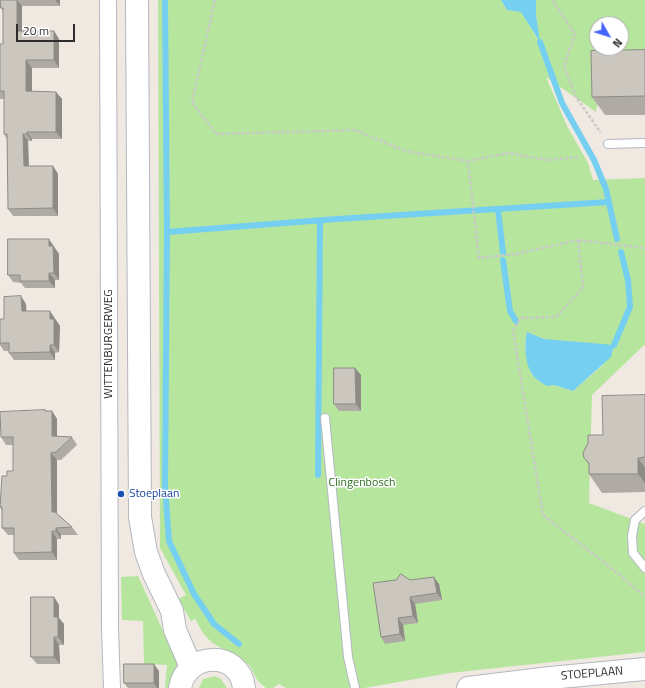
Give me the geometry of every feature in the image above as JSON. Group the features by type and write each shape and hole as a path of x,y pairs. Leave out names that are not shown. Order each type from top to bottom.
{"street":[{"name":"WITTENBURGERWEG","path":"108,0 110,628 112,688"},
{"path":"137,0 140,517 146,552 154,574 172,611 175,630 199,663"},
{"path":"180,688 185,674 199,663 216,659 230,664 241,676 244,688"},
{"name":"STOEPLAAN","path":"468,688 645,669"}],"lane":[{"path":"608,144 645,143"},
{"path":"325,418 348,657 355,688"},
{"path":"645,511 635,520 632,536 633,553 645,568"}],"path":[{"path":"215,0 192,102 216,134 355,130 405,151 468,161 509,153 547,160 579,157"},
{"path":"554,0 554,3 575,34 564,66 576,97 608,144"},
{"path":"468,161 479,258 516,254 578,240 645,248"},
{"path":"578,240 583,288 556,317 521,318 513,331 543,515 620,575 645,597"}],"green space":[{"name":"Clingenbosch","path":"158,0 501,0 507,10 521,11 539,41 536,0 645,0 645,54 629,54 629,16 589,16 589,56 604,56 596,112 546,77 567,126 588,163 593,180 645,178 645,346 643,346 592,395 589,503 645,524 645,652 450,673 364,688 286,688 279,684 273,688 266,688 258,681 249,665 211,642 203,633 195,619 191,621 178,599 186,595 160,548","holes":["527,332 544,339 557,341 604,364 573,391 554,385 532,375 526,354 525,343"]},
{"path":"138,576 178,664 171,688 165,688 167,665 144,664 143,621 122,620 121,577"},
{"path":"215,676 221,679 227,688 199,688 203,679"}],"water":[{"path":"501,0 536,0 536,15 540,42 521,12 507,10"},
{"path":"527,332 544,339 614,345 611,357 573,391 554,385 547,386 533,376 528,365 525,348"}],"building":[{"path":"1,0 17,0 17,31 54,31 54,60 26,60 26,91 56,92 56,132 27,132 27,134 23,134 24,166 53,166 53,208 8,209 7,134 4,134 4,91 0,91 0,44 3,44 3,8 1,8"},
{"path":"629,50 645,50 645,96 592,97 591,56 629,56"},
{"path":"8,239 49,239 49,246 53,246 54,273 49,273 49,281 20,281 20,275 8,275"},
{"path":"21,296 22,311 50,311 50,319 54,319 54,345 50,345 50,352 9,353 9,343 0,343 0,319 4,319 4,297"},
{"path":"334,368 355,368 356,404 334,404"},
{"path":"645,395 645,457 638,458 638,474 589,474 589,463 584,458 583,453 588,443 588,435 603,435 602,396"},
{"path":"52,411 52,436 72,437 56,452 51,453 52,512 55,512 72,527 56,528 56,531 52,531 52,552 14,553 14,528 2,528 2,507 0,507 2,476 7,476 7,471 13,471 13,437 1,437 0,412"},
{"path":"401,574 410,580 434,577 437,593 410,597 413,616 398,618 400,634 381,637 373,583 396,580"},
{"path":"31,597 54,597 54,617 58,617 58,637 54,637 54,657 31,657"},
{"path":"124,664 154,664 154,683 124,683"}],"waterway":[{"path":"165,0 167,232 165,486 169,541 194,594 214,624 239,644"},
{"path":"540,42 562,103 594,160 606,189 617,239"},
{"path":"167,232 337,219 609,202"},
{"path":"498,209 503,253"},
{"path":"318,475 320,221"},
{"path":"614,345 630,307 628,280 621,252"},
{"path":"503,260 510,311 516,321"}],"place":[{"name":"Stoeplaan","path":"121,494"}]}
